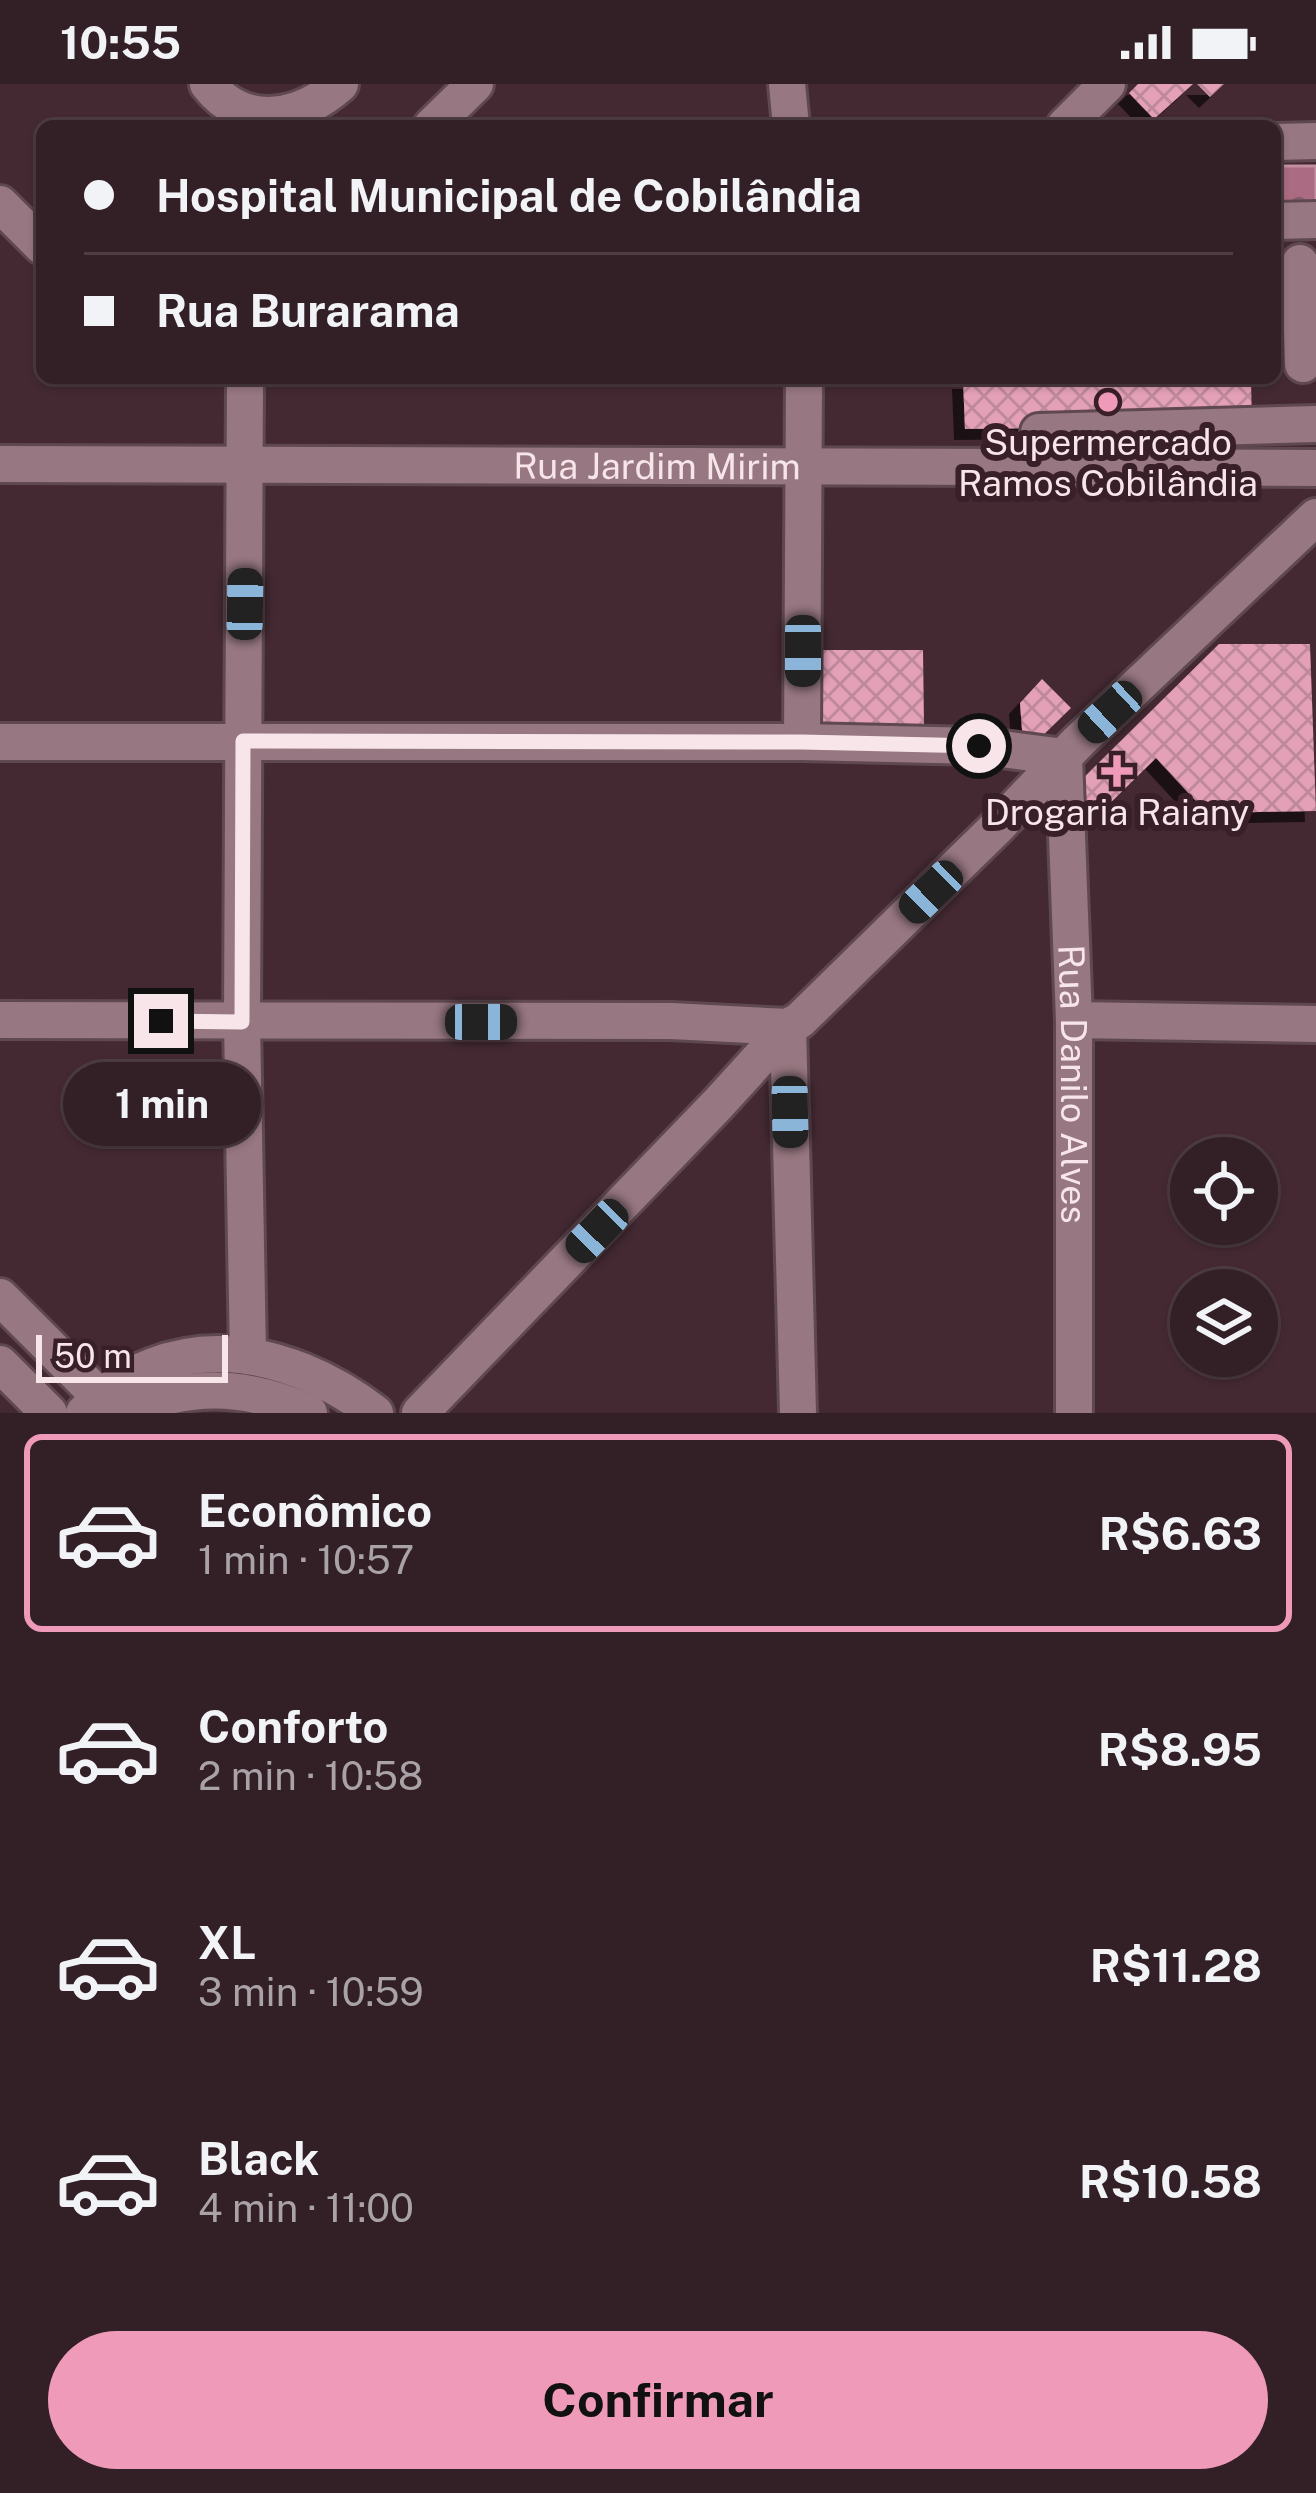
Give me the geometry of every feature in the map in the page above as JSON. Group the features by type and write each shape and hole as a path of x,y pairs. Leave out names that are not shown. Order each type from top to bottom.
{"street":[{"path":"208,84 235,108 275,116 314,104 340,84"},
{"path":"437,120 475,84"},
{"path":"787,84 790,120"},
{"path":"1073,120 1107,84"},
{"path":"1281,142 1316,142"},
{"path":"0,204 36,240"},
{"path":"1281,221 1316,220"},
{"path":"1298,364 1300,263"},
{"path":"245,384 242,1022 248,1356"},
{"path":"802,742 804,384"},
{"path":"1184,448 1316,424"},
{"name":"Rua Jardim Mirim","path":"0,464 805,469 1040,449 1184,448 1316,468"},
{"path":"419,1413 788,1027 1316,517"},
{"path":"0,742 802,742 979,746 1064,757"},
{"name":"Rua Danilo Alves","path":"1064,757 1074,1020 1074,1413"},
{"path":"0,1020 671,1022 788,1027"},
{"path":"1074,1020 1316,1024"},
{"path":"788,1027 798,1413"},
{"path":"0,1297 102,1408"},
{"path":"102,1408 132,1375 160,1362 206,1354 248,1356 308,1373 375,1413"},
{"path":"0,1364 49,1413"},
{"path":"102,1408 208,1389 257,1394 309,1413"}],"water":[{"path":"1281,166 1316,166 1316,201 1281,202"}],"building":[{"path":"1138,84 1193,84 1154,119 1129,93"},
{"path":"1197,84 1224,84 1210,97"},
{"name":"Supermercado Ramos Cobilândia","path":"963,384 1251,384 1252,426 965,429"},
{"path":"1219,644 1310,644 1316,811 1207,813 1156,758 1101,812 1078,803 1078,783"},
{"path":"818,650 923,650 924,725 820,724"},
{"path":"1042,679 1071,708 1036,742 1023,742 1020,703"}],"place":[{"name":"Supermercado Ramos Cobilândia","path":"1108,402"},
{"name":"Drogaria Raiany","path":"1117,771"}],"route":[{"path":"161,1021 242,1022 243,741 979,746"}]}
